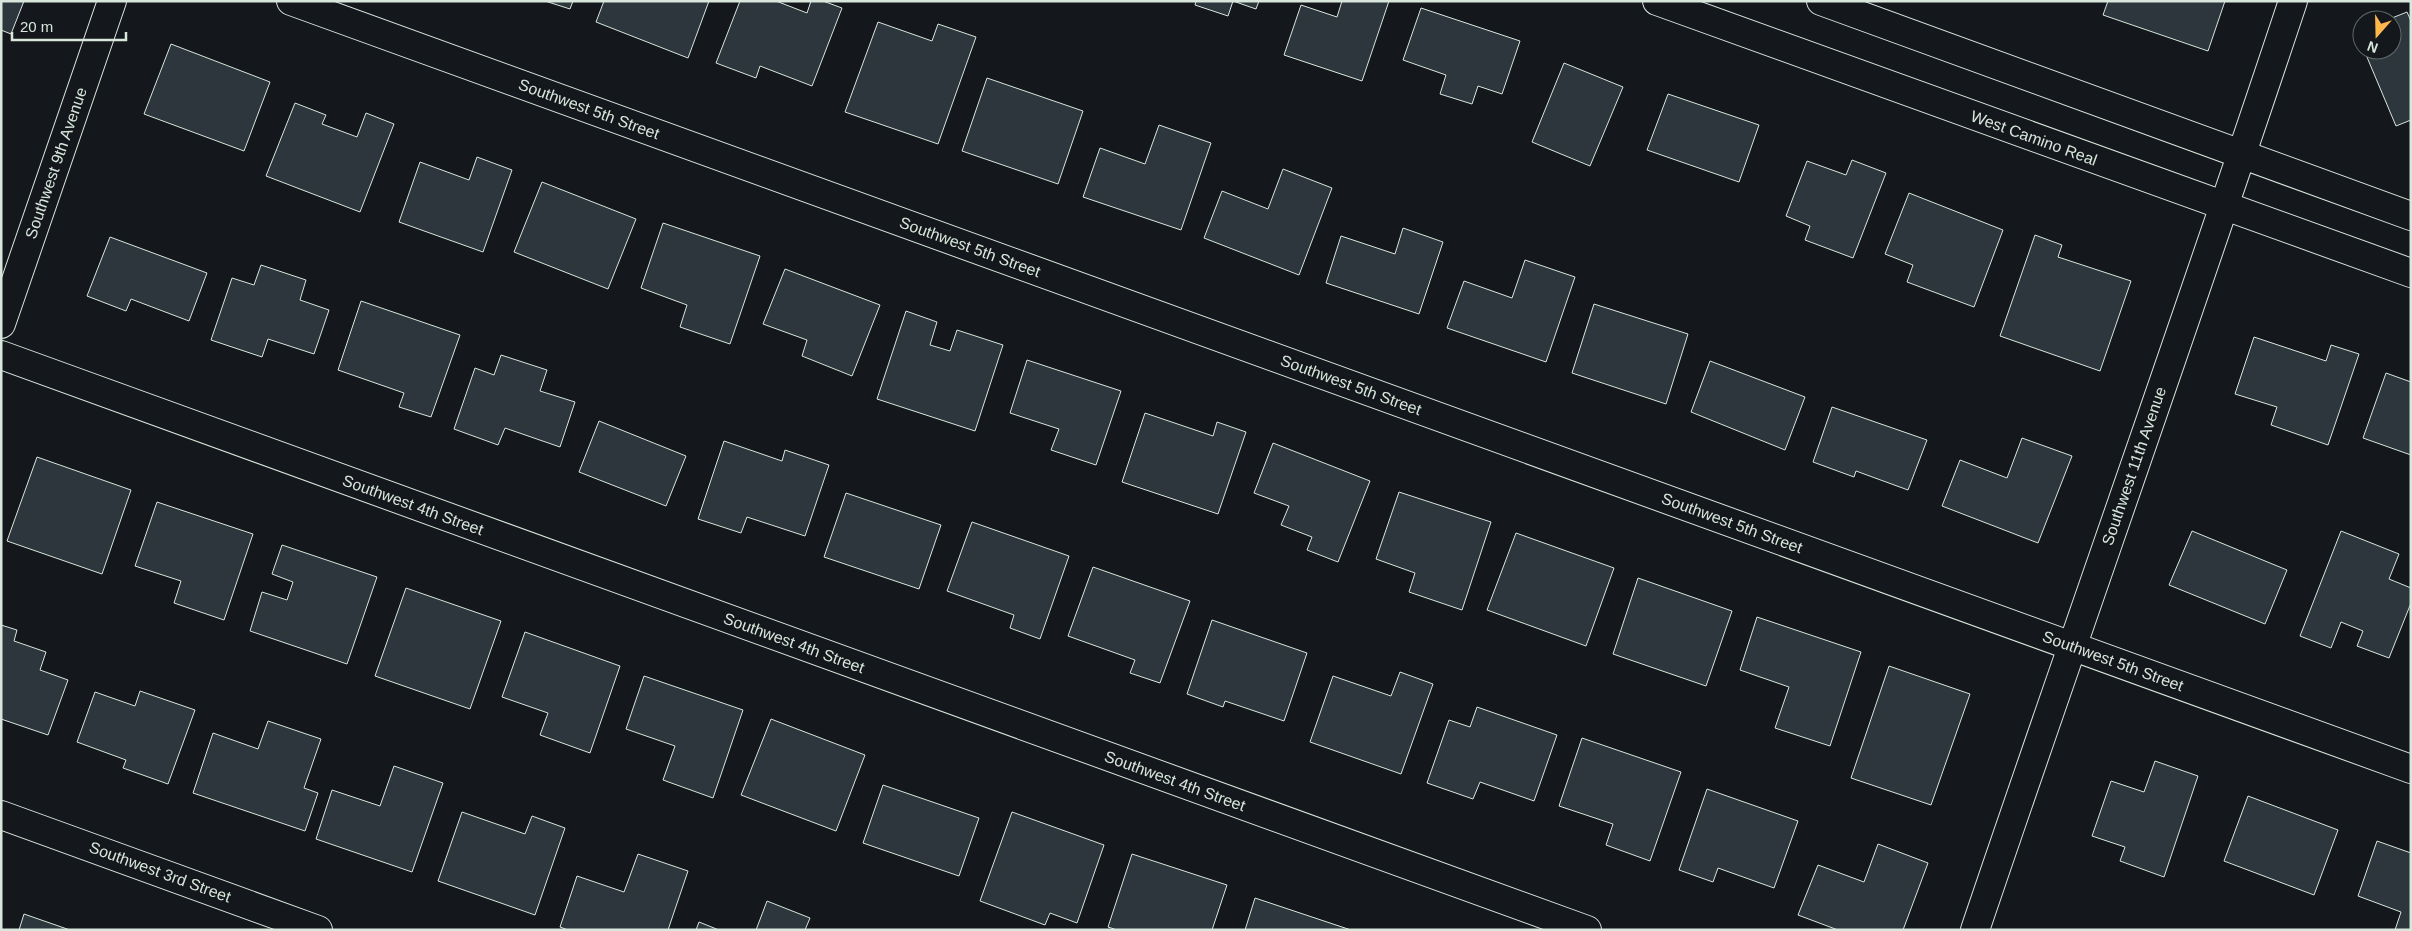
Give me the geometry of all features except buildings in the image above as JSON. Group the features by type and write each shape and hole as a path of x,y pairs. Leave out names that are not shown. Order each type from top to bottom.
{"street":[{"name":"Southwest 9th Avenue","path":"1,324 112,1"},
{"name":"Southwest 5th Street","path":"291,1 2411,769"},
{"name":"West Camino Real","path":"1657,1 2411,273"},
{"path":"1821,1 2411,216"},
{"name":"Southwest 11th Avenue","path":"1975,930 2071,646 2225,207 2293,1"},
{"name":"Southwest 4th Street","path":"1,356 1587,930"},
{"name":"Southwest 3rd Street","path":"1,815 318,930"}]}
